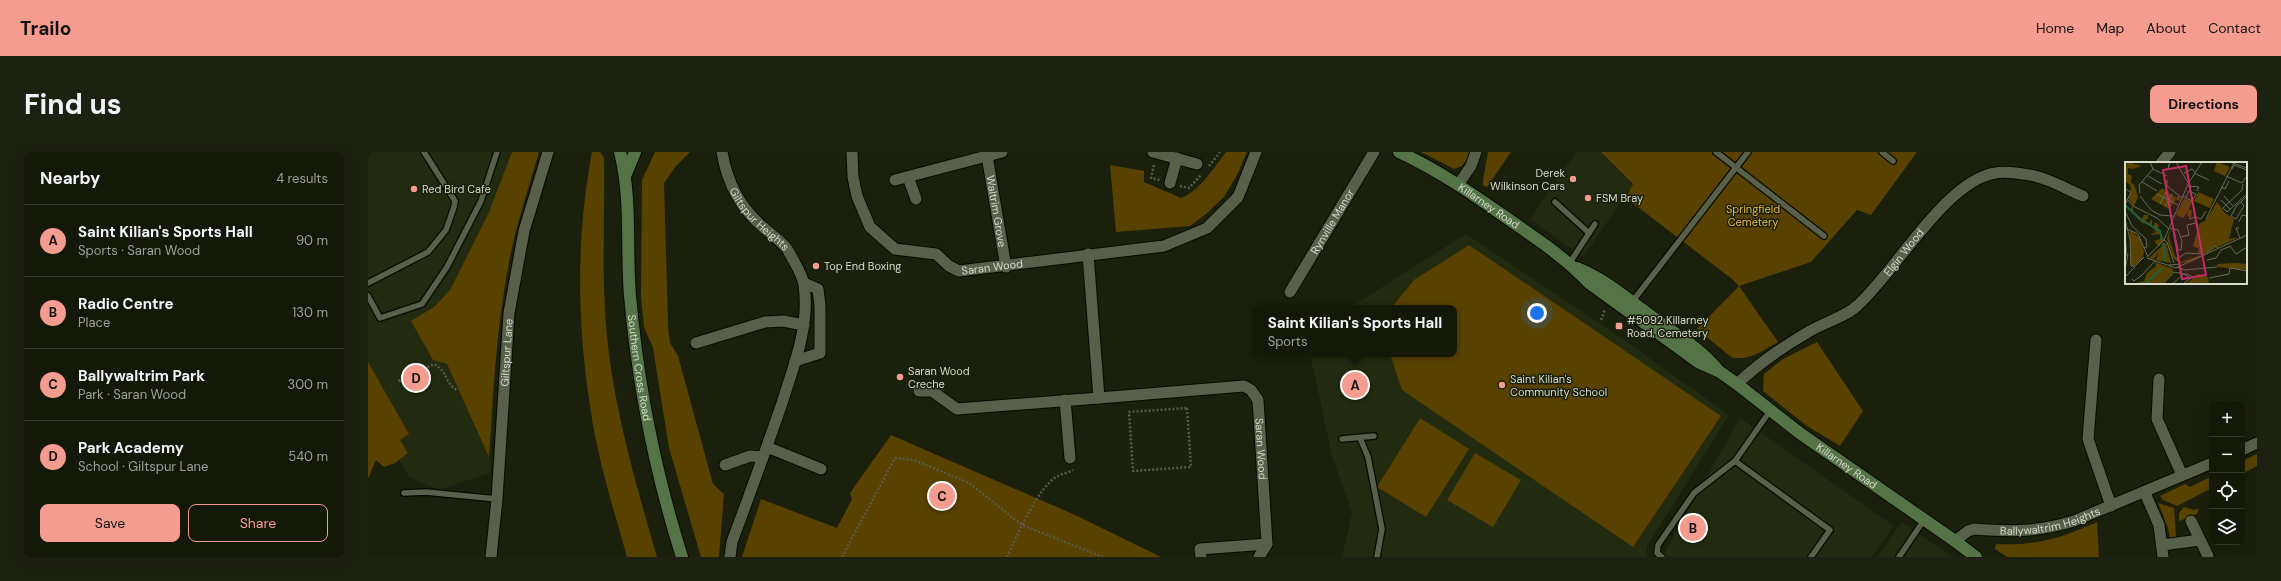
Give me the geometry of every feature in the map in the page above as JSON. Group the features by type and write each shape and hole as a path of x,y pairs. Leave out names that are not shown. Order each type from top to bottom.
{"main road":[{"name":"Southern Cross Road","path":"620,152 626,174 629,280 636,350 648,427 669,516 682,557"},
{"name":"Southern Cross Road","path":"626,174 635,152"},
{"name":"Killarney Road","path":"1399,152 1436,170 1572,266 1593,275 1698,362 1720,372 1770,411 1976,557"}],"street":[{"name":"Giltspur Lane","path":"491,557 497,499 509,313 524,231 548,152"},
{"name":"Giltspur Heights","path":"722,152 730,183 739,200 751,217 788,250 804,283 804,325 795,361 765,452 732,542 730,557"},
{"name":"Saran Wood","path":"852,152 853,177 858,196 870,227 895,249 936,254 949,266 959,271 1006,267 1088,254 1164,246 1207,228 1238,197 1256,152"},
{"path":"895,180 1002,152"},
{"path":"1152,152 1197,164"},
{"name":"Rynville Manor","path":"1290,292 1374,152"},
{"path":"1458,185 1471,166 1476,152"},
{"path":"2161,162 2170,152"},
{"name":"Waltrim Grove","path":"987,156 1006,267"},
{"path":"1170,183 1177,158"},
{"name":"Elgin Wood","path":"1737,384 1754,368 1804,335 1857,307 1877,288 1938,211 1956,194 1977,180 1996,173 2025,174 2083,196"},
{"path":"908,177 916,199"},
{"path":"1088,254 1099,398"},
{"name":"Giltspur Heights","path":"795,361 820,354 820,306 818,289 804,283"},
{"path":"696,343 765,322 783,321 804,325"},
{"path":"2096,340 2088,439 2111,506"},
{"path":"2159,379 2157,420 2182,476"},
{"name":"Saran Wood","path":"919,392 932,391 957,409 1244,386 1252,390 1258,400 1267,544"},
{"path":"1065,400 1070,458"},
{"path":"2245,449 2257,443"},
{"path":"725,465 765,452 821,469"},
{"name":"Ballywaltrim Heights","path":"1955,541 1968,530 1974,529 2018,532 2052,528 2074,522 2145,493 2209,464"},
{"path":"2145,493 2159,525 2163,557"},
{"path":"2191,521 2208,556"},
{"path":"2162,545 2200,540"},
{"path":"1201,557 1200,549 1267,544"},
{"path":"1259,557 1267,544"}],"lane":[{"path":"368,283 428,252 446,230 455,201 424,152"},
{"path":"368,296 380,318 422,304 447,267 480,200 497,152"},
{"path":"1716,152 1824,236"},
{"path":"1629,306 1748,152"},
{"path":"1882,152 1893,160"},
{"path":"1555,202 1589,233"},
{"path":"1572,266 1595,224"},
{"path":"1662,557 1657,553 1658,545 1694,494 1735,461 1770,411"},
{"path":"1342,439 1374,436"},
{"path":"1360,438 1368,457 1382,530 1377,557"},
{"path":"1735,461 1830,530 1811,557"},
{"path":"404,493 426,492 497,499"},
{"path":"1898,557 1924,519"}],"path":[{"path":"407,370 398,382 434,364 443,369 450,386 457,390"},
{"path":"1187,408 1192,467 1133,471 1129,412 1187,408"},
{"path":"842,557 895,458 914,460 969,483 1022,525 1103,557"},
{"path":"1007,557 1022,525 1040,494 1055,477 1076,469"}],"shaded area":[{"path":"368,152 521,152 434,356 448,367 450,371 495,365 490,473 438,490 410,477 368,410"},
{"path":"1576,152 1601,152 1633,185 1583,257 1530,219"},
{"name":"Saint Kilian's Community School","path":"1466,234 1610,330 1729,415 1646,548 1647,557 1342,557 1352,513 1332,456 1311,357 1457,357 1457,305 1354,305"},
{"path":"1740,418 1894,526 1872,557 1662,557"},
{"path":"1902,522 1952,557 1877,557"}],"green space":[{"path":"512,152 539,152 523,204 510,257 496,357 489,457 447,364 433,360 411,321 434,307 450,290 489,212"},
{"path":"592,152 600,152 604,158 604,290 607,340 612,372 617,403 631,466 657,557 627,557 606,482 593,425 583,342 580,279 583,216"},
{"path":"655,152 690,152 676,166 664,183 668,325 670,343 678,356 713,484 724,494 719,557 701,557 669,448 653,348 644,327 641,296 642,180"},
{"path":"1226,152 1247,152 1237,175 1224,197 1206,214 1190,226 1116,232 1110,165 1144,171 1144,182 1181,198 1188,195 1200,184"},
{"path":"1421,152 1472,152 1462,166 1454,169"},
{"path":"1488,152 1511,152 1487,187 1483,185 1483,180"},
{"name":"Springfield Cemetery","path":"1601,152 1917,152 1871,215 1857,210 1811,262 1739,286 1732,279 1626,198 1633,184"},
{"path":"1469,245 1721,416 1633,547 1402,390 1391,357 1457,357 1457,305 1394,305 1414,280"},
{"path":"1739,286 1778,342 1761,352 1744,358 1731,357 1697,329"},
{"path":"1817,342 1863,411 1840,446 1807,426 1763,391 1764,374 1783,359"},
{"path":"368,362 409,434 400,440 408,453 395,463 384,467 376,460 368,479"},
{"path":"1420,418 1469,449 1426,517 1377,487"},
{"path":"891,435 1073,514 1161,557 742,557 761,499 837,528 852,499 850,493"},
{"path":"1475,453 1521,480 1493,527 1447,500"},
{"path":"2257,454 2257,466 2245,472 2245,460"},
{"path":"2209,478 2209,490 2177,506 2163,500 2160,496 2185,484 2190,487"},
{"path":"2158,503 2174,508 2176,538 2170,539 2168,528"},
{"path":"2184,507 2194,510 2199,508 2197,514 2179,521 2179,513"},
{"path":"2097,522 2099,557 2007,557 1995,549 1996,544 2023,544 2060,537"}],"place":[{"name":"Derek Wilkinson Cars","path":"1573,179"},
{"name":"Red Bird Cafe","path":"414,189"},
{"name":"FSM Bray","path":"1588,198"},
{"name":"Top End Boxing","path":"816,266"},
{"name":"#5092 Killarney Road, Cemetery","path":"1619,326"},
{"name":"Saran Wood Creche","path":"900,377"},
{"name":"Park Academy","path":"416,378"},
{"name":"Saint Kilian's Sports Hall","path":"1355,385"},
{"name":"Saint Kilian's Community School","path":"1502,385"},
{"name":"Ballywaltrim Park","path":"942,496"},
{"name":"Radio Centre","path":"1693,528"}]}
